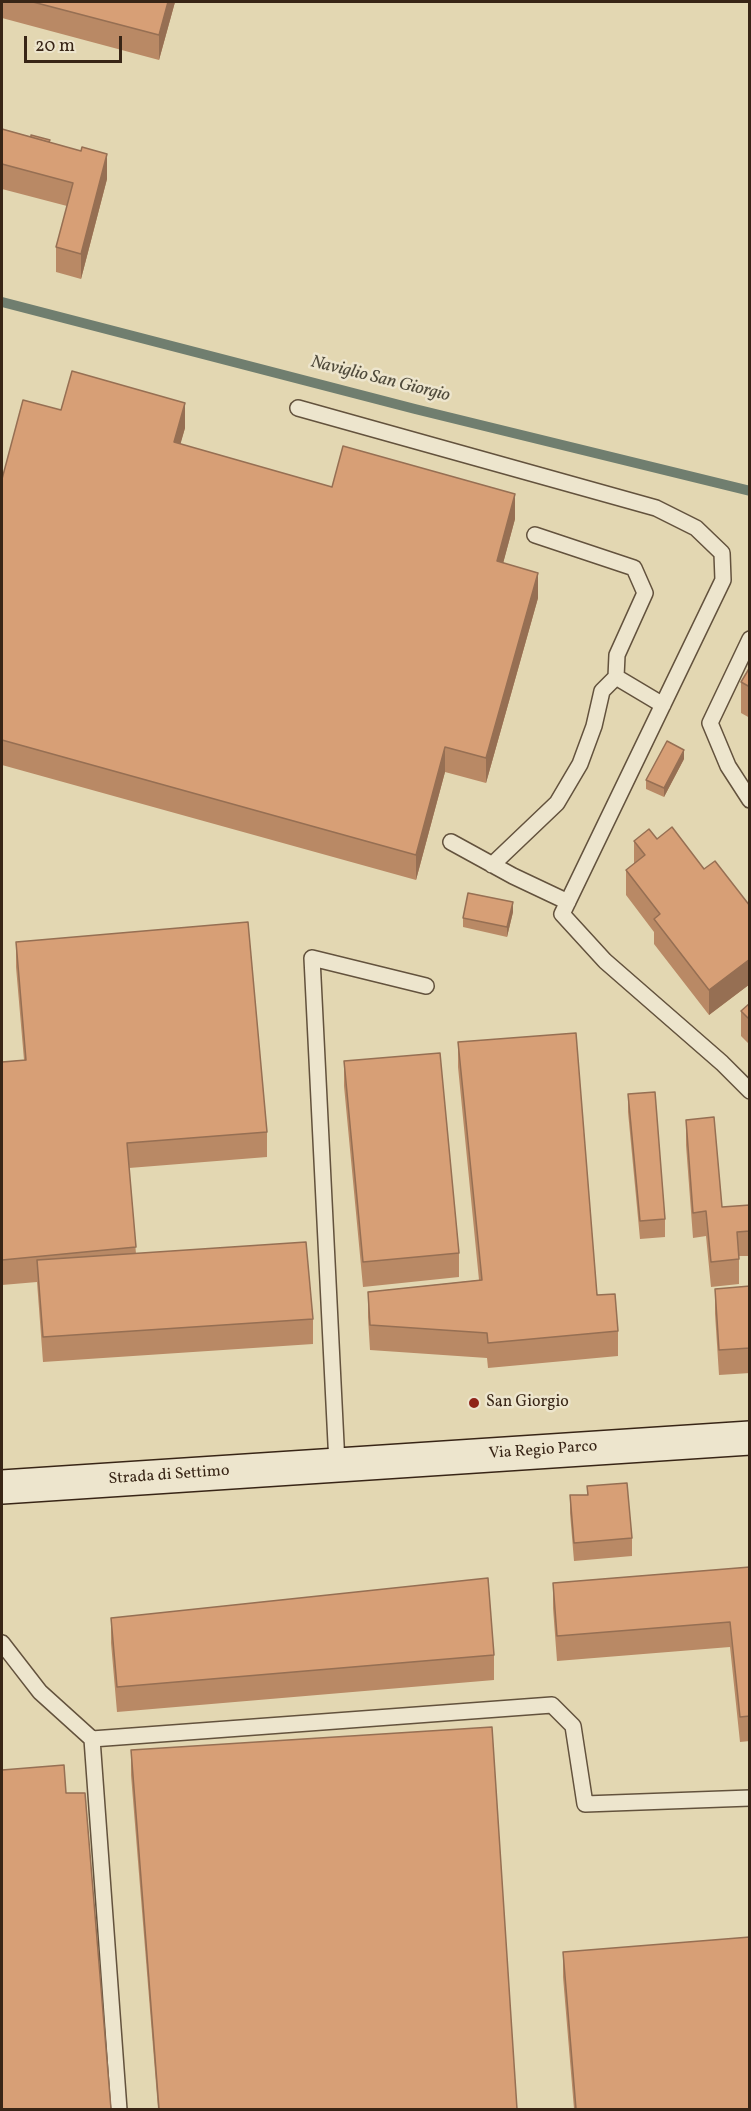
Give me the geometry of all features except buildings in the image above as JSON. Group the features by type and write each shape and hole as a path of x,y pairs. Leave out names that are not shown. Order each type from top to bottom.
{"street":[{"name":"Via Regio Parco","path":"337,1464 750,1438"},
{"name":"Strada di Settimo","path":"2,1487 337,1464"}],"lane":[{"path":"298,408 656,508 696,528 722,554 723,580 562,915 604,961 722,1063 750,1092"},
{"path":"492,865 557,803 580,764 594,726 602,691 616,677 617,656 645,592 634,568 535,535"},
{"path":"750,639 710,723 728,766 750,800"},
{"path":"616,677 663,705"},
{"path":"451,842 568,902"},
{"path":"337,1464 312,958 426,986"},
{"path":"2,1644 40,1692 92,1739 119,2109"},
{"path":"92,1739 552,1704 573,1726 585,1804 750,1798"}],"waterway":[{"name":"Naviglio San Giorgio","path":"2,302 415,409 750,491"}],"place":[{"name":"San Giorgio","path":"474,1403"}]}
